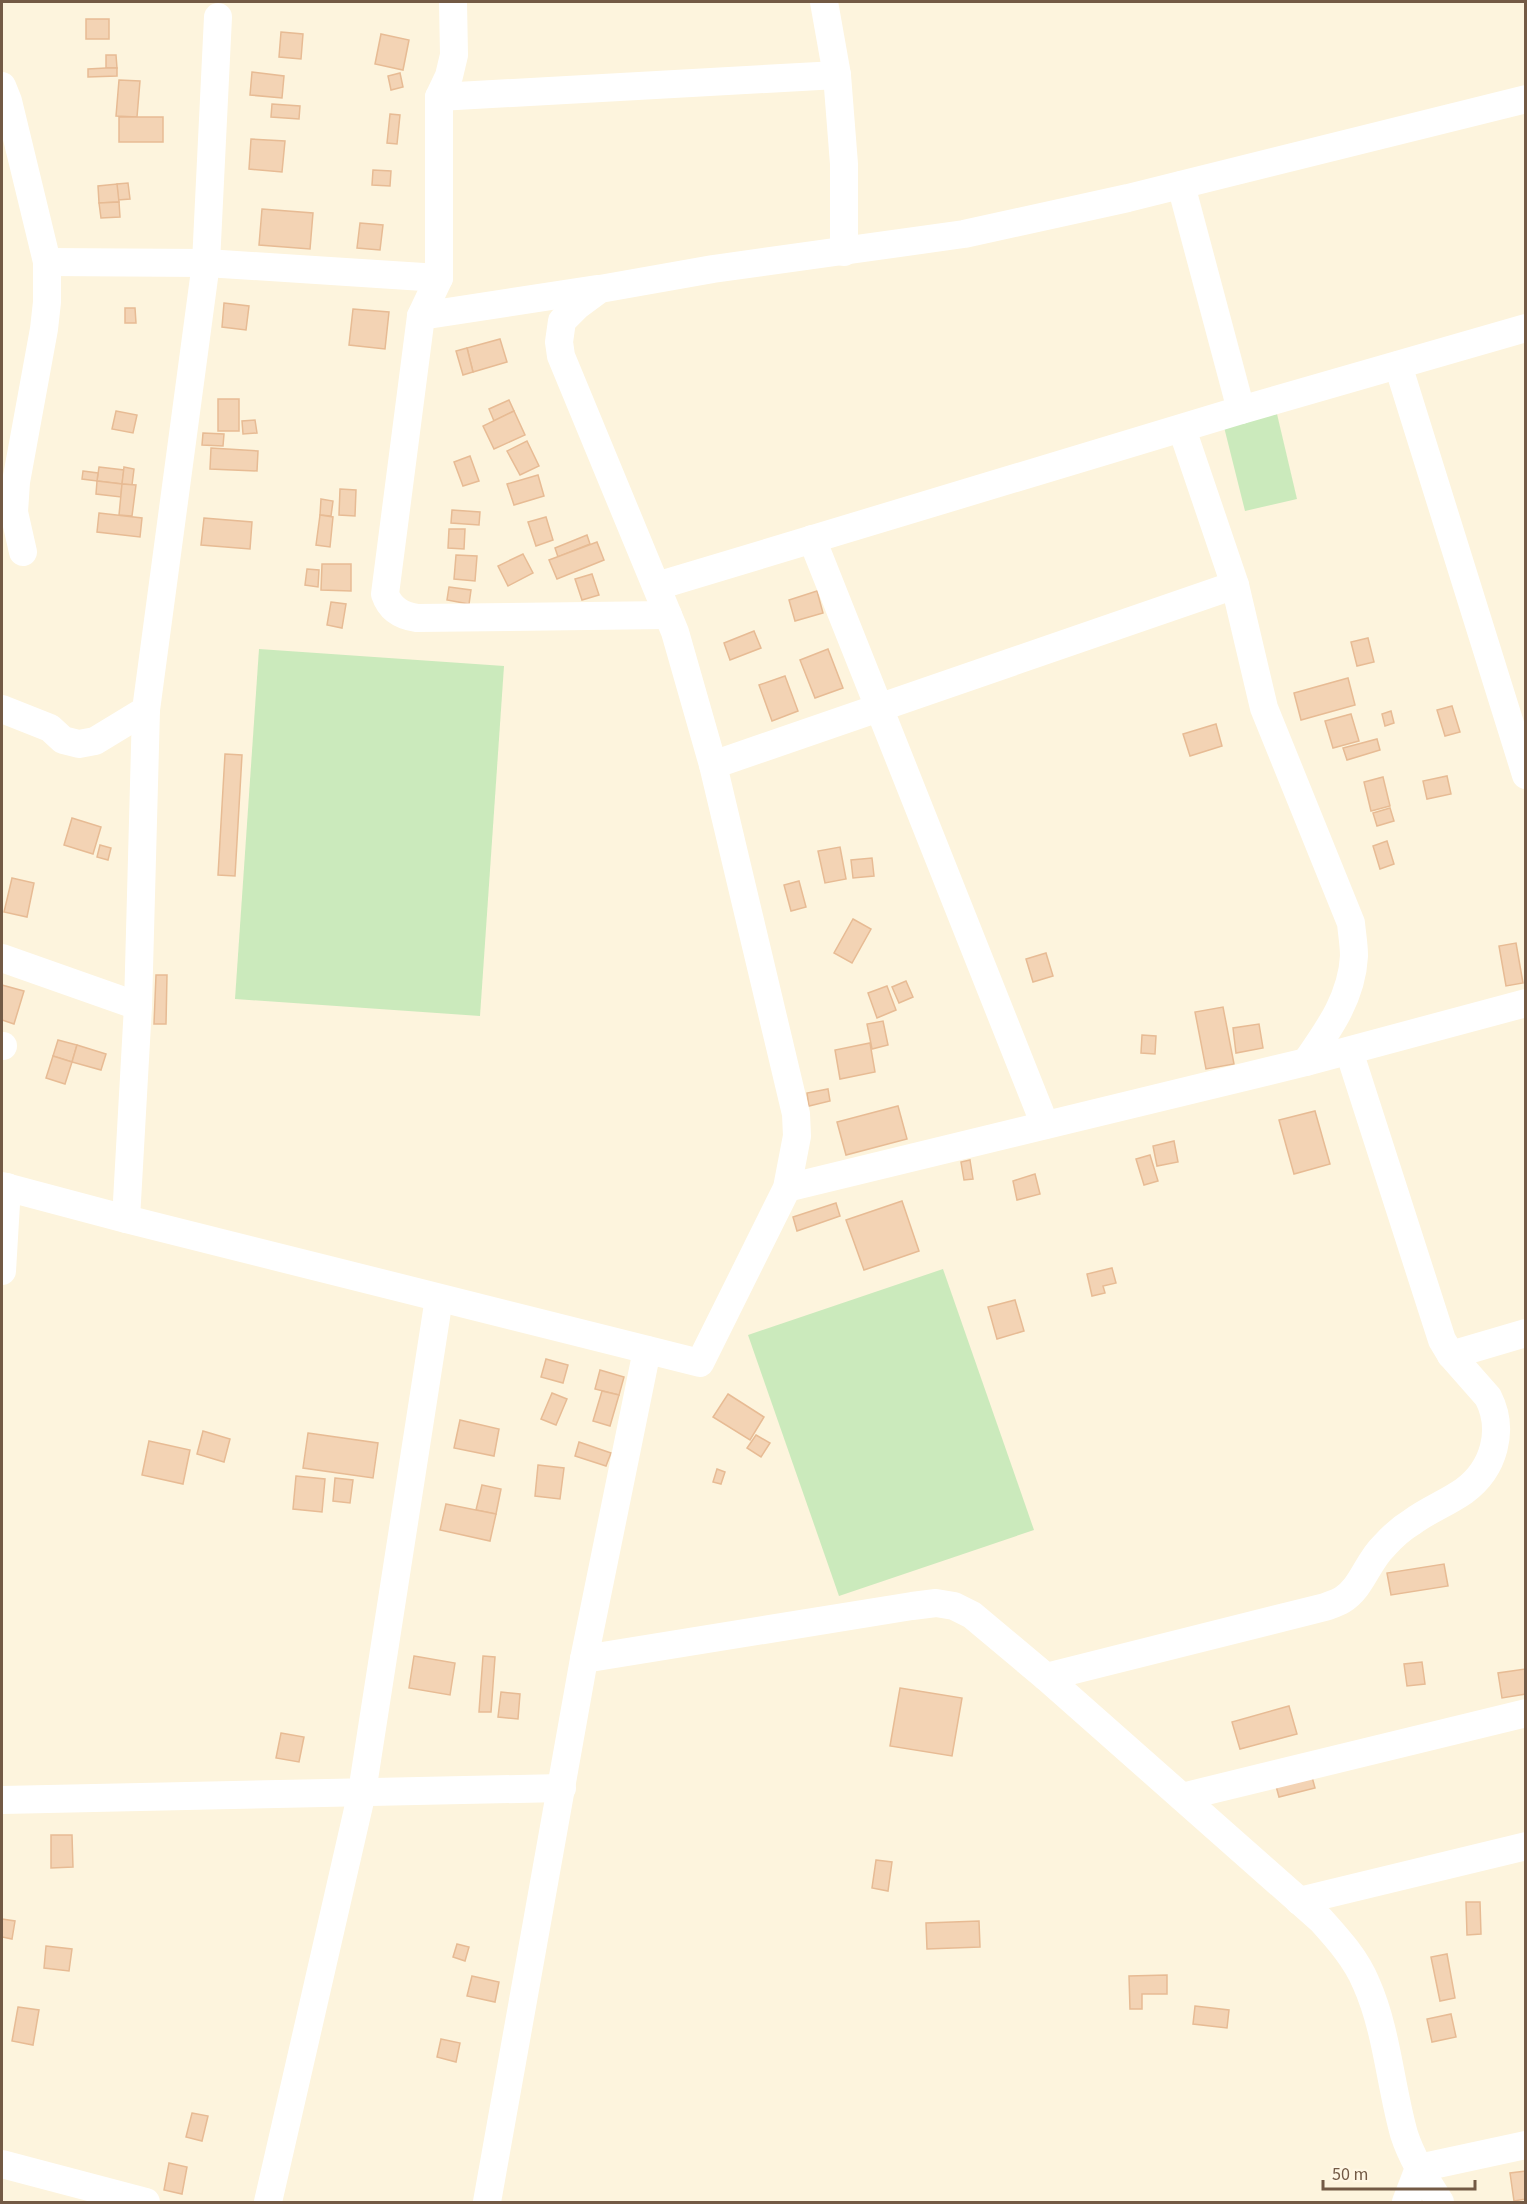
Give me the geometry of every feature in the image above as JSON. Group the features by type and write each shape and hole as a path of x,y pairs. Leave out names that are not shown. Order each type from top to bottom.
{"street":[{"path":"453,2 454,55 449,76 439,97 439,278 421,316 385,594 391,606 406,617 417,618 668,615"},
{"path":"824,2 837,75 844,164 844,252"},
{"path":"126,1219 138,1006 146,711 206,263 218,17"},
{"path":"439,97 837,75"},
{"path":"2,86 8,101 47,262 44,329 16,482 14,512 22,552"},
{"path":"421,316 713,269 964,234 1181,185 1526,99"},
{"path":"1181,185 1241,410"},
{"path":"47,262 206,263 439,278"},
{"path":"2,1271 4,1186 126,1219 700,1363 787,1188 797,1136 796,1114 713,765 675,632 561,356 559,342 562,321 577,306 600,289"},
{"path":"657,586 1241,410 1526,328"},
{"path":"1398,365 1526,775"},
{"path":"1182,429 1235,585 1264,708 1351,923 1354,955 1349,988 1334,1021 1306,1062"},
{"path":"812,539 1045,1125"},
{"path":"713,765 1235,585"},
{"path":"2,709 50,728 63,740 78,744 95,741 146,711"},
{"path":"2,958 138,1006"},
{"path":"787,1188 1306,1062 1526,1003"},
{"path":"1046,1677 1325,1607 1342,1600 1357,1587 1382,1547 1411,1522 1465,1490 1489,1463 1497,1434 1493,1405 1442,1340 1349,1050"},
{"path":"268,2202 362,1792 439,1298"},
{"path":"1451,1354 1526,1333"},
{"path":"487,2202 584,1659 647,1350"},
{"path":"584,1659 936,1603 954,1606 972,1615 1046,1677 1321,1920 1346,1948 1366,1983 1378,2020 1405,2135 1419,2168 1440,2202"},
{"path":"1182,1797 1526,1713"},
{"path":"2,1800 562,1788"},
{"path":"1299,1901 1526,1846"},
{"path":"1419,2168 1526,2145"},
{"path":"2,2164 79,2194 146,2202"},
{"path":"1406,2202 1419,2168"}],"green space":[{"path":"1277,414 1297,499 1245,511 1224,427"},
{"path":"259,649 504,666 480,1016 235,999"},
{"path":"943,1269 1034,1530 839,1596 748,1335"}],"building":[{"path":"86,19 109,19 109,39 86,39"},
{"path":"281,32 303,34 301,59 279,57"},
{"path":"381,34 409,40 403,70 375,64"},
{"path":"106,55 116,55 117,68 106,68"},
{"path":"117,68 117,76 88,77 88,69"},
{"path":"252,72 284,76 282,98 250,95"},
{"path":"400,73 403,87 391,90 388,76"},
{"path":"119,80 140,81 137,117 116,116"},
{"path":"272,104 300,106 299,119 271,117"},
{"path":"390,114 400,115 397,144 387,143"},
{"path":"119,117 163,117 163,142 119,142"},
{"path":"251,139 285,141 282,172 249,169"},
{"path":"373,170 391,171 390,186 372,185"},
{"path":"128,183 130,199 118,200 117,184"},
{"path":"117,184 119,202 99,203 98,186"},
{"path":"119,202 120,217 101,218 99,203"},
{"path":"262,209 313,213 310,249 259,245"},
{"path":"360,223 383,225 380,250 357,248"},
{"path":"224,303 249,306 246,330 222,327"},
{"path":"125,308 135,308 136,323 125,323"},
{"path":"353,309 389,312 385,349 349,345"},
{"path":"500,339 507,362 473,372 467,348"},
{"path":"467,348 473,372 463,375 456,351"},
{"path":"218,399 239,399 239,431 218,431"},
{"path":"509,400 514,411 494,421 489,409"},
{"path":"116,411 137,415 133,433 112,429"},
{"path":"514,411 525,435 494,449 483,426"},
{"path":"255,420 257,433 243,434 242,421"},
{"path":"203,433 224,434 223,446 202,445"},
{"path":"527,441 539,466 520,475 507,451"},
{"path":"211,448 258,451 257,471 210,469"},
{"path":"470,456 479,481 463,486 454,462"},
{"path":"99,467 124,470 122,484 97,481"},
{"path":"124,467 134,469 132,485 122,484"},
{"path":"83,471 98,473 97,481 82,479"},
{"path":"538,475 544,496 514,505 507,484"},
{"path":"97,481 122,484 121,497 96,494"},
{"path":"122,484 136,485 132,516 119,515"},
{"path":"340,489 356,490 355,516 339,515"},
{"path":"321,499 333,501 331,516 320,515"},
{"path":"452,510 480,512 479,525 451,523"},
{"path":"99,513 142,518 140,537 97,532"},
{"path":"320,515 333,517 330,547 316,545"},
{"path":"546,517 553,540 536,546 528,522"},
{"path":"204,518 252,522 250,549 201,545"},
{"path":"449,529 465,529 464,549 448,548"},
{"path":"587,535 590,544 558,557 555,548"},
{"path":"597,542 604,560 557,579 549,560"},
{"path":"523,554 533,573 508,586 498,566"},
{"path":"456,555 477,556 475,581 454,579"},
{"path":"322,564 351,564 351,591 321,590"},
{"path":"307,569 319,570 318,587 305,585"},
{"path":"592,574 599,595 582,600 575,579"},
{"path":"449,587 471,590 469,604 447,600"},
{"path":"817,591 823,613 795,621 789,600"},
{"path":"331,602 346,604 342,628 327,625"},
{"path":"754,631 761,648 730,660 724,643"},
{"path":"1368,638 1374,662 1357,666 1351,642"},
{"path":"828,649 843,688 815,698 800,660"},
{"path":"785,676 798,711 772,721 759,685"},
{"path":"1348,678 1355,705 1301,720 1294,693"},
{"path":"1452,706 1460,732 1445,736 1437,710"},
{"path":"1391,711 1394,723 1385,726 1382,714"},
{"path":"1351,714 1359,741 1333,748 1325,721"},
{"path":"1216,724 1222,746 1190,756 1183,734"},
{"path":"1377,739 1380,750 1347,760 1343,748"},
{"path":"225,754 242,755 235,876 218,875"},
{"path":"1447,776 1451,794 1427,799 1423,781"},
{"path":"1383,777 1390,806 1371,811 1364,782"},
{"path":"1390,808 1394,821 1377,826 1373,813"},
{"path":"72,818 101,827 93,854 64,845"},
{"path":"1387,841 1394,864 1380,869 1373,846"},
{"path":"100,845 111,848 108,860 97,857"},
{"path":"840,847 846,879 825,883 818,851"},
{"path":"872,858 874,876 853,878 851,860"},
{"path":"12,878 34,883 27,917 4,912"},
{"path":"799,881 806,907 791,911 784,885"},
{"path":"853,919 871,929 852,963 834,953"},
{"path":"1516,943 1523,983 1506,986 1499,946"},
{"path":"1046,953 1053,976 1033,982 1026,959"},
{"path":"156,975 167,975 166,1024 154,1024"},
{"path":"906,981 913,997 899,1003 892,987"},
{"path":"2,985 24,991 14,1024 2,1020"},
{"path":"887,986 896,1010 877,1018 868,993"},
{"path":"1223,1007 1234,1064 1206,1069 1195,1012"},
{"path":"883,1021 888,1045 872,1049 867,1024"},
{"path":"1259,1024 1263,1048 1236,1053 1233,1028"},
{"path":"1142,1035 1156,1036 1155,1054 1141,1053"},
{"path":"58,1040 77,1045 72,1062 53,1056"},
{"path":"870,1043 875,1072 840,1079 835,1050"},
{"path":"77,1045 106,1054 101,1070 72,1062"},
{"path":"53,1056 72,1062 65,1084 46,1078"},
{"path":"828,1089 830,1101 809,1106 807,1093"},
{"path":"898,1106 907,1139 846,1155 837,1122"},
{"path":"1315,1111 1330,1164 1294,1174 1279,1120"},
{"path":"1174,1141 1178,1162 1157,1166 1153,1146"},
{"path":"1150,1155 1158,1181 1144,1185 1136,1159"},
{"path":"970,1160 973,1179 964,1180 961,1162"},
{"path":"1035,1174 1040,1194 1017,1200 1013,1181"},
{"path":"902,1201 919,1251 864,1270 846,1220"},
{"path":"836,1203 840,1216 797,1231 793,1217"},
{"path":"1112,1268 1116,1283 1103,1286 1105,1293 1092,1296 1087,1274"},
{"path":"1015,1300 1024,1331 997,1339 988,1307"},
{"path":"546,1359 568,1365 563,1383 541,1377"},
{"path":"600,1370 624,1377 619,1395 595,1389"},
{"path":"602,1391 619,1395 610,1426 593,1421"},
{"path":"552,1393 567,1399 556,1425 541,1419"},
{"path":"728,1394 764,1417 750,1440 713,1417"},
{"path":"460,1420 499,1429 494,1456 454,1448"},
{"path":"203,1431 230,1439 224,1462 197,1454"},
{"path":"308,1433 378,1443 373,1478 303,1468"},
{"path":"756,1435 770,1443 761,1457 747,1448"},
{"path":"149,1441 190,1450 183,1484 142,1475"},
{"path":"579,1442 611,1453 606,1466 575,1456"},
{"path":"538,1465 564,1468 560,1499 535,1496"},
{"path":"717,1469 725,1472 721,1484 713,1482"},
{"path":"296,1476 325,1479 322,1512 293,1509"},
{"path":"335,1478 353,1480 350,1503 333,1501"},
{"path":"482,1485 501,1489 496,1514 476,1510"},
{"path":"446,1504 496,1514 490,1541 440,1530"},
{"path":"1444,1564 1448,1586 1391,1595 1387,1573"},
{"path":"414,1656 455,1663 450,1695 409,1688"},
{"path":"483,1656 495,1657 491,1712 479,1712"},
{"path":"1422,1662 1425,1684 1407,1686 1404,1664"},
{"path":"1525,1669 1526,1694 1502,1698 1498,1673"},
{"path":"900,1688 962,1698 952,1756 890,1746"},
{"path":"501,1692 520,1694 518,1719 498,1717"},
{"path":"1289,1706 1297,1734 1240,1749 1232,1722"},
{"path":"281,1733 304,1737 299,1762 276,1758"},
{"path":"1312,1777 1315,1788 1279,1797 1276,1786"},
{"path":"51,1835 72,1835 73,1867 51,1868"},
{"path":"876,1860 892,1862 888,1891 872,1888"},
{"path":"1466,1902 1480,1902 1481,1934 1467,1935"},
{"path":"2,1919 15,1921 12,1939 2,1937"},
{"path":"979,1921 980,1947 927,1949 926,1923"},
{"path":"457,1944 469,1947 465,1961 453,1957"},
{"path":"46,1946 72,1949 69,1971 44,1968"},
{"path":"1447,1954 1455,1998 1440,2001 1431,1957"},
{"path":"1167,1975 1167,1994 1142,1994 1142,2009 1130,2009 1129,1976"},
{"path":"472,1976 499,1982 495,2002 467,1996"},
{"path":"1195,2006 1229,2010 1227,2028 1193,2024"},
{"path":"18,2007 39,2010 33,2045 12,2041"},
{"path":"1451,2014 1456,2037 1432,2042 1427,2019"},
{"path":"441,2039 460,2043 456,2062 437,2057"},
{"path":"192,2113 208,2116 202,2141 186,2137"},
{"path":"169,2163 187,2167 182,2194 164,2190"},
{"path":"1526,2171 1526,2199 1514,2201 1510,2173"}]}
